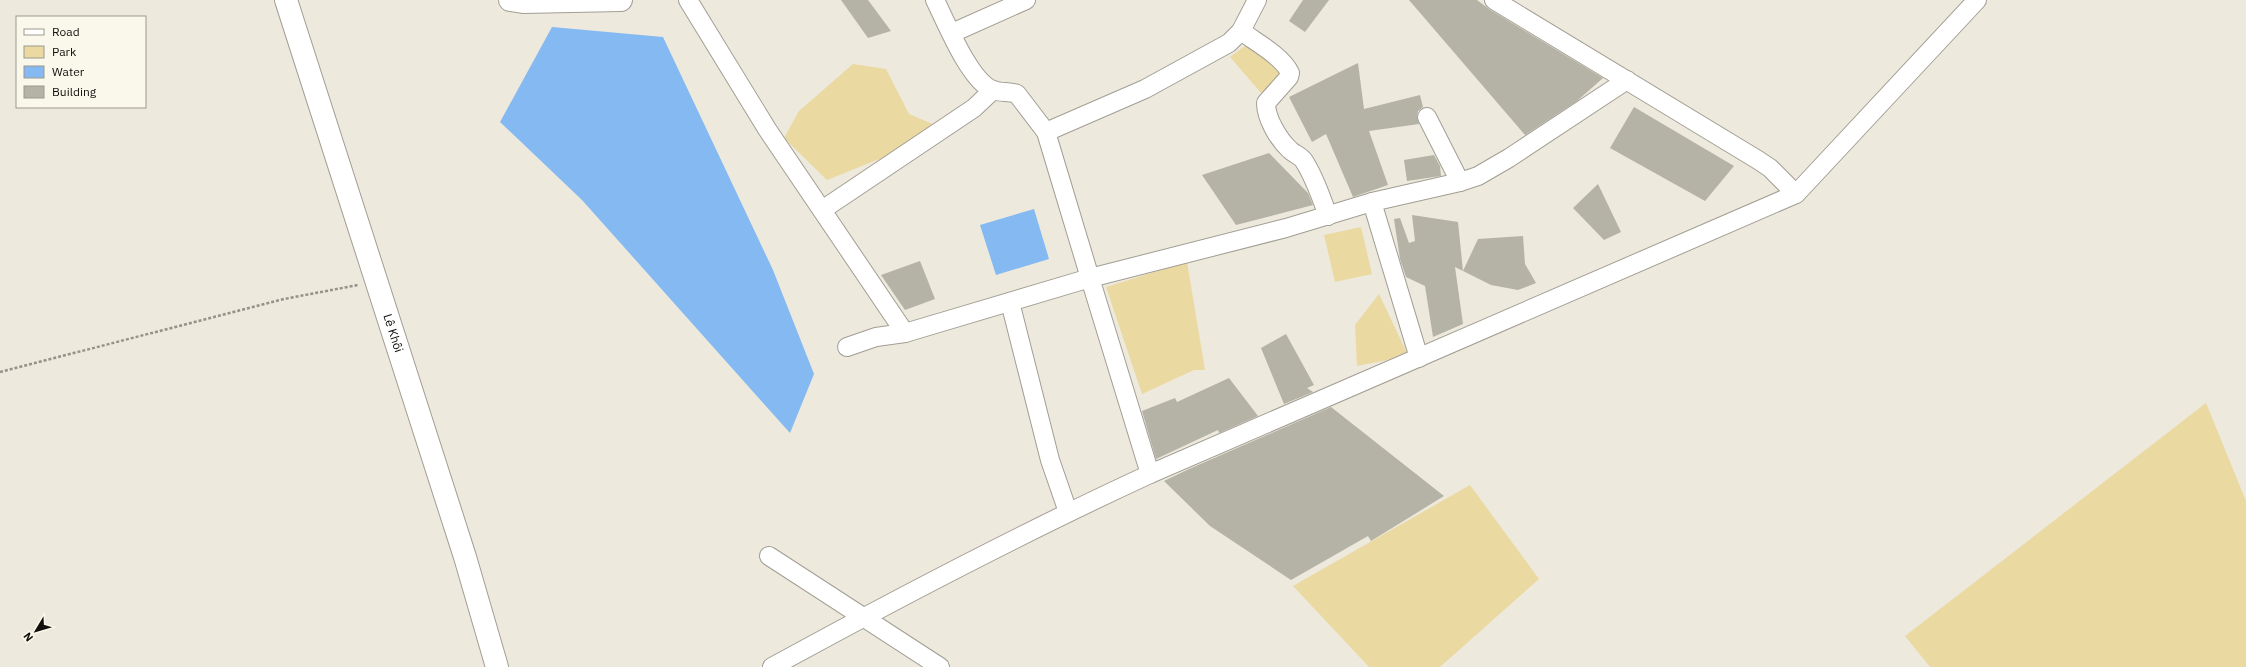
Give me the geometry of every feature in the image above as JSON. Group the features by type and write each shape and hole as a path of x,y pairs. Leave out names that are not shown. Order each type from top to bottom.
{"street":[{"name":"Lê Khôi","path":"286,0 465,557 498,667"},
{"path":"510,0 523,2 621,0"},
{"path":"688,0 767,129 905,333"},
{"path":"935,0 962,54 977,77 993,90 1017,94 1046,132 1150,474"},
{"path":"952,33 1026,0"},
{"path":"1046,132 1145,89 1230,43 1241,31 1257,0"},
{"path":"1494,0 1770,168 1796,194"},
{"path":"772,667 864,617 1068,512 1150,474 1796,194 1977,0"},
{"path":"1241,31 1289,69 1289,77 1266,103 1266,109 1270,121 1284,144 1302,159 1312,174 1328,216"},
{"path":"847,347 876,337 905,333 1090,278 1286,228 1372,202 1460,182 1478,176 1509,158 1627,80"},
{"path":"822,210 974,108 993,90"},
{"path":"1427,117 1460,182"},
{"path":"1372,202 1419,358"},
{"path":"1010,302 1050,460 1068,512"},
{"path":"769,556 940,667"}],"path":[{"path":"0,372 284,299 377,282"}],"green space":[{"path":"1249,43 1284,74 1261,93 1230,57"},
{"path":"853,64 886,69 909,114 949,131 827,180 784,138 799,111"},
{"path":"1361,227 1372,274 1335,282 1324,235"},
{"path":"1187,262 1205,370 1194,370 1142,394 1106,287"},
{"path":"1379,294 1407,353 1387,360 1357,366 1355,325"},
{"path":"2206,403 2246,501 2246,667 1930,667 1905,636"},
{"path":"1470,485 1539,579 1440,667 1369,667 1293,586"}],"water":[{"path":"552,27 663,37 773,270 814,374 790,433 582,200 500,122"},
{"path":"1034,209 1049,259 996,275 980,225"}],"building":[{"path":"841,0 868,0 891,31 868,38"},
{"path":"1303,0 1329,0 1305,32 1289,21"},
{"path":"1409,0 1477,0 1489,9 1603,78 1577,101 1525,135"},
{"path":"1358,63 1364,109 1420,95 1423,107 1418,111 1417,116 1419,124 1369,131 1388,185 1353,197 1326,134 1312,142 1289,97"},
{"path":"1634,107 1734,166 1705,201 1610,148"},
{"path":"1269,153 1308,193 1313,205 1236,225 1202,175"},
{"path":"1434,155 1440,166 1441,176 1407,181 1404,160"},
{"path":"1598,184 1621,232 1604,240 1573,208"},
{"path":"1412,215 1458,222 1463,271 1455,267 1463,324 1433,337 1425,286 1406,277 1400,259 1394,219 1400,218 1409,243 1415,241"},
{"path":"1523,236 1525,264 1536,283 1518,290 1491,285 1463,271 1478,239"},
{"path":"920,261 935,299 905,310 881,275"},
{"path":"1286,334 1314,385 1307,388 1313,392 1284,404 1261,348"},
{"path":"1229,378 1258,416 1219,433 1218,430 1156,459 1142,411 1175,398 1177,402"},
{"path":"1331,407 1444,496 1371,541 1368,536 1291,580 1210,526 1164,481 1189,469"}]}
